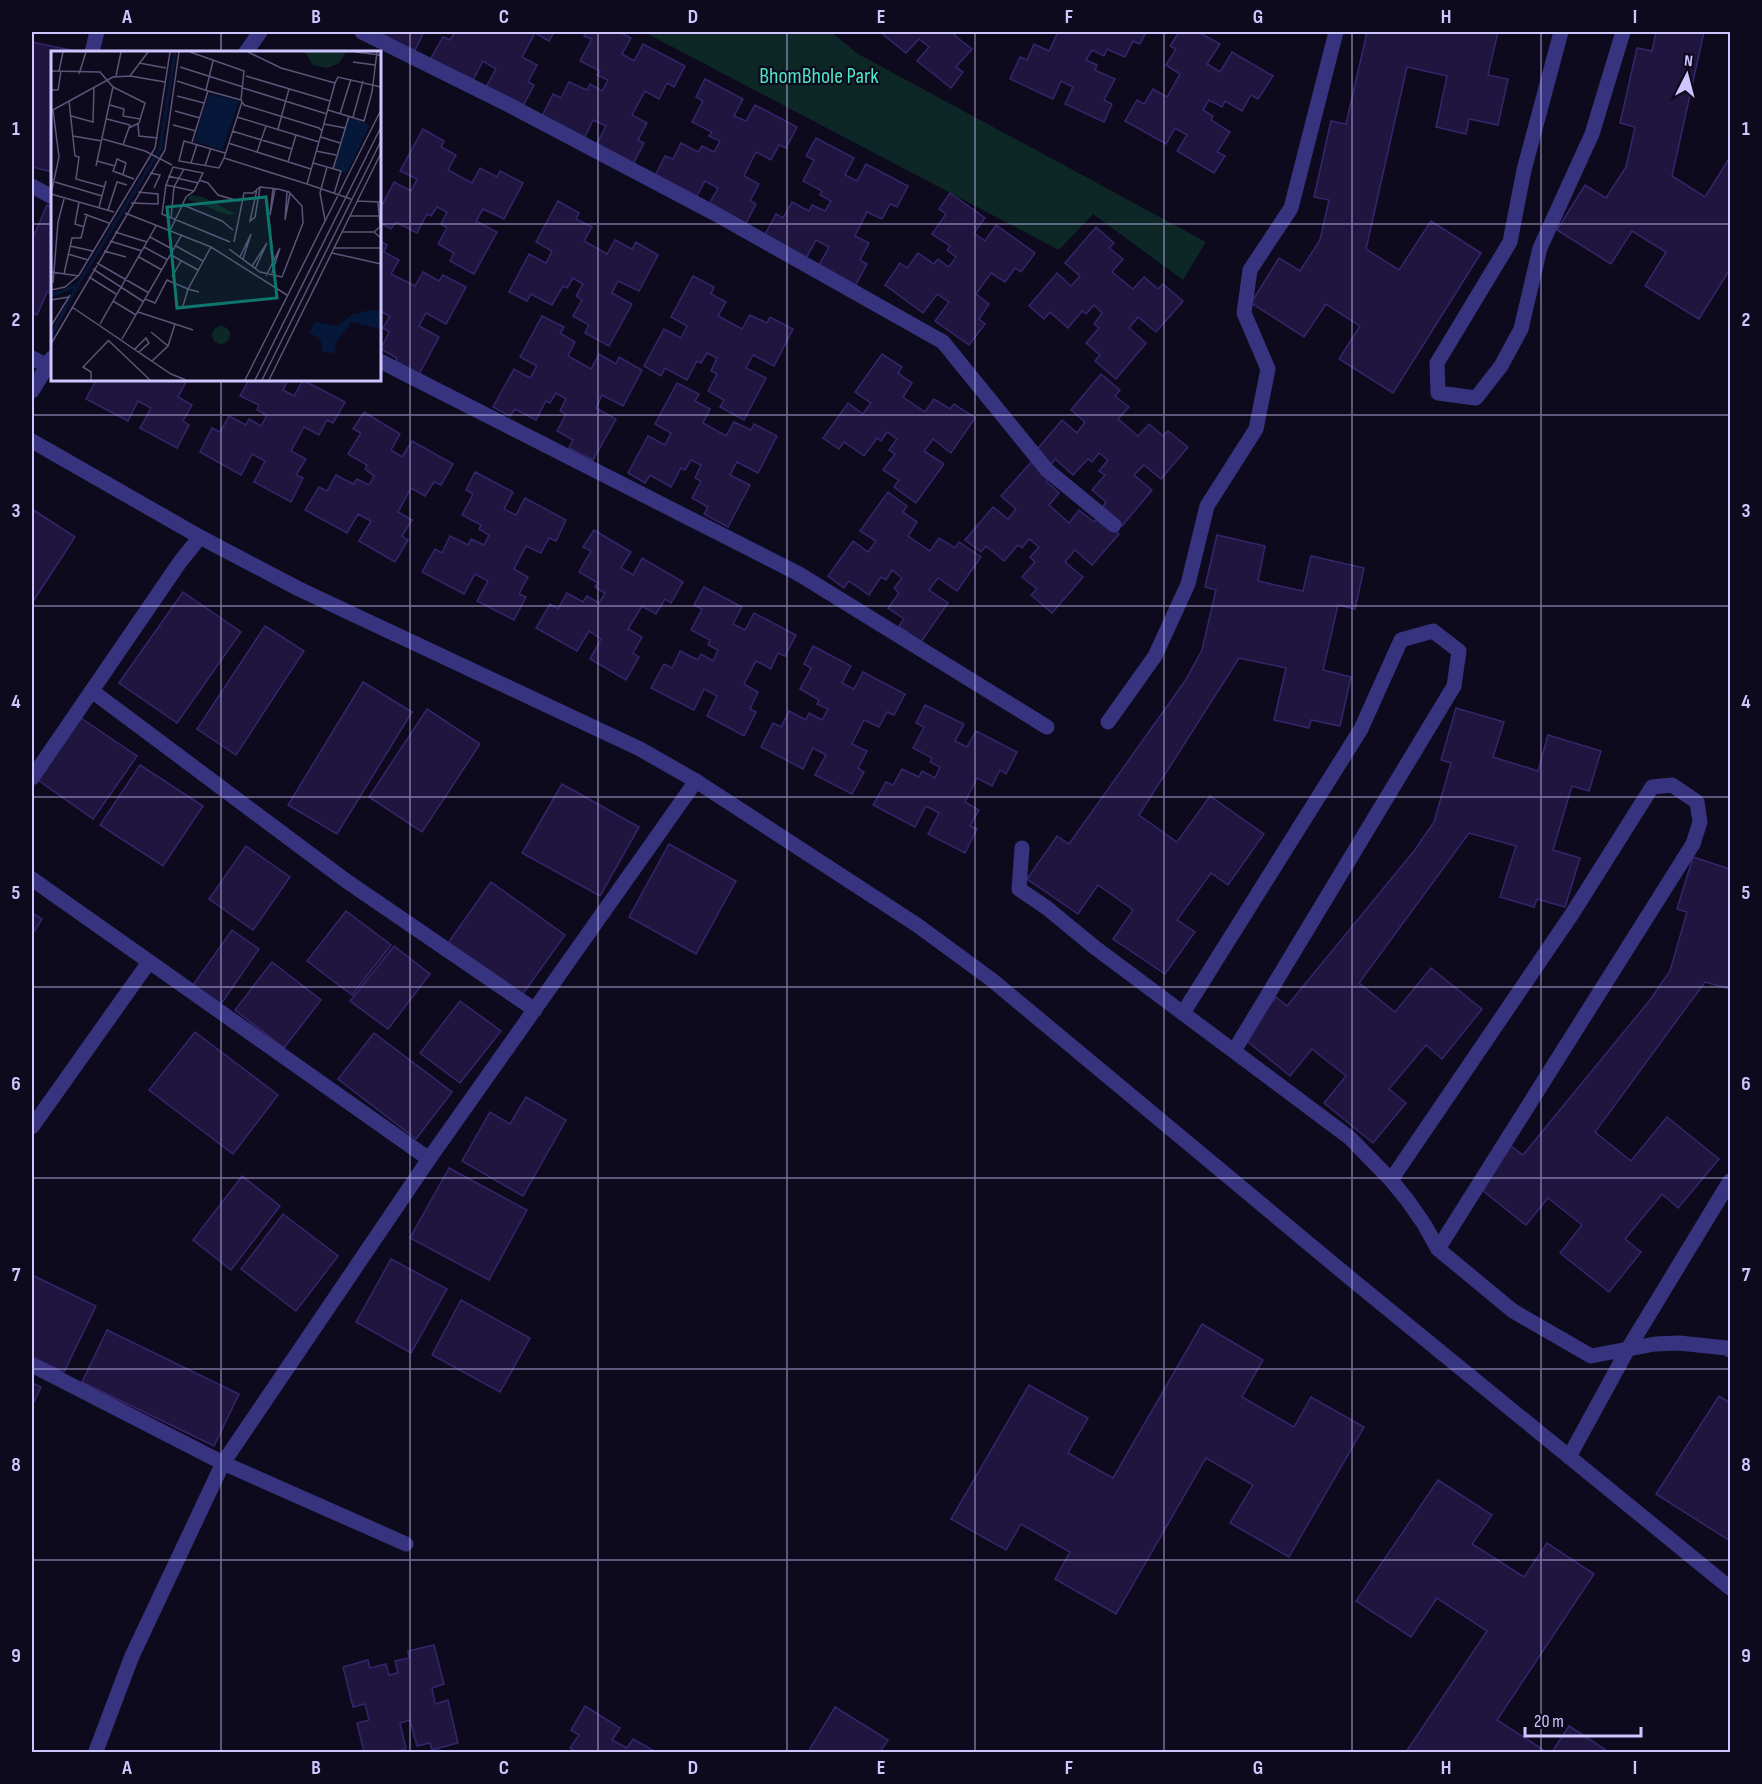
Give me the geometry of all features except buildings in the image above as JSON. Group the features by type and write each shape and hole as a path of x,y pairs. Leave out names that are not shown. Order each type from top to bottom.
{"street":[{"path":"92,51 97,32"},
{"path":"247,51 260,32"},
{"path":"362,32 507,104 714,213 943,342 1047,470 1114,525"},
{"path":"1108,722 1155,656 1188,584 1207,506 1256,429 1268,369 1244,314 1250,270 1291,208 1336,32"},
{"path":"1561,32 1524,170 1510,242 1437,363 1438,393 1476,398 1501,366 1521,329 1540,248 1592,134 1623,32"},
{"path":"32,186 51,196"},
{"path":"32,358 50,362 32,391"},
{"path":"381,362 799,574 1047,727"},
{"path":"32,441 200,537 299,589 640,749 696,781 917,924 992,980 1350,1278 1731,1588"},
{"path":"32,778 36,761 92,691 180,562 200,537"},
{"path":"1183,1013 1361,729 1401,640 1433,631 1459,651 1454,686 1234,1051"},
{"path":"92,691 345,880 535,1010"},
{"path":"96,1751 132,1656 223,1463 429,1159 696,781"},
{"path":"1390,1180 1572,914 1652,787 1672,785 1697,801 1700,822 1693,844 1438,1249"},
{"path":"1022,848 1019,889 1350,1138 1390,1180 1424,1224 1438,1249 1513,1311 1591,1356 1655,1344 1729,1346"},
{"path":"32,879 429,1159"},
{"path":"32,1127 149,962"},
{"path":"1569,1457 1628,1348 1731,1181"},
{"path":"32,1365 223,1463 406,1544"}],"green space":[{"name":"BhomBhole Park","path":"644,32 831,32 858,54 1206,242 1183,280 1093,214 1059,250"}]}
